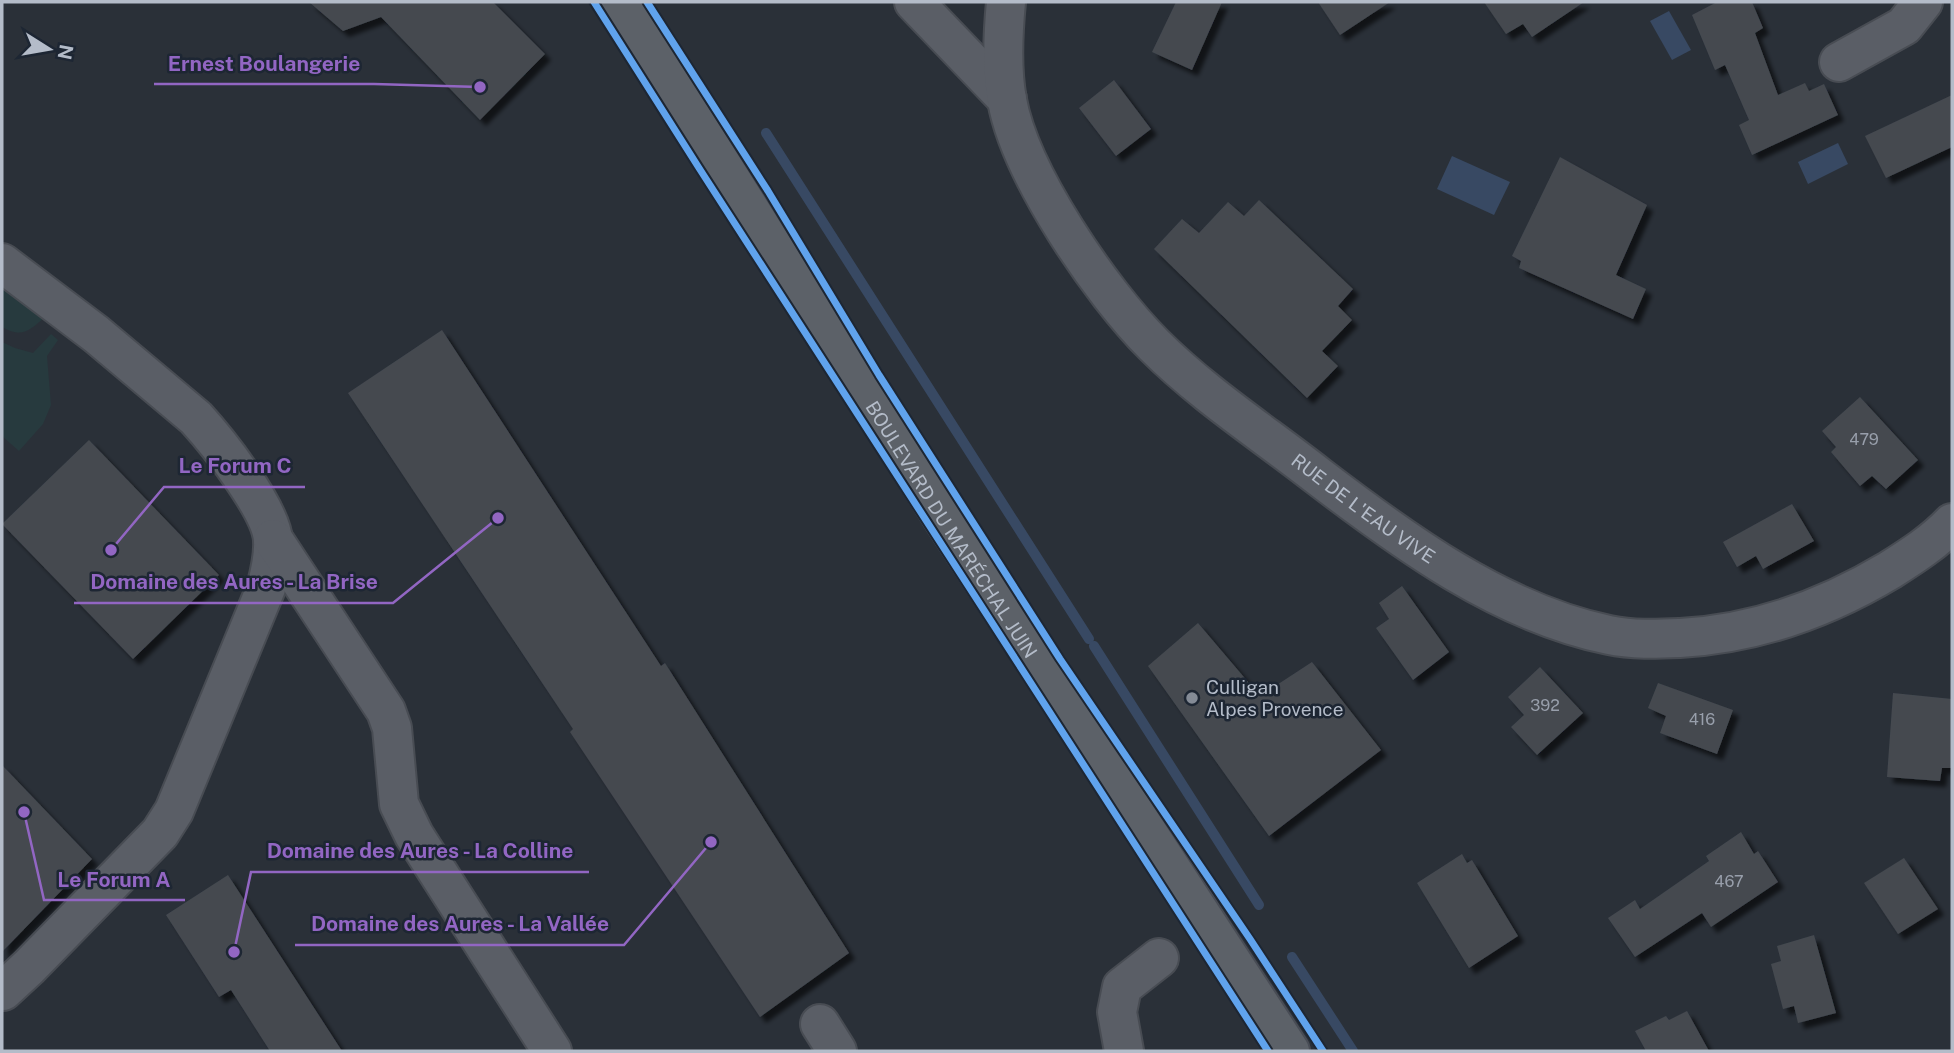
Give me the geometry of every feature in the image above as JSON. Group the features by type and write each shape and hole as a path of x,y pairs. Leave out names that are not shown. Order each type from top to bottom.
{"main road":[{"name":"BOULEVARD DU MARÉCHAL JUIN","path":"620,2 942,517 1290,1051"}],"street":[{"path":"915,2 1007,99"},
{"name":"RUE DE L'EAU VIVE","path":"1006,2 1004,52 1007,99 1014,126 1039,185 1094,271 1154,345 1210,393 1399,538 1480,585 1530,609 1607,635 1639,640 1704,637 1752,629 1819,608 1871,581 1919,551 1952,523"},
{"path":"1839,62 1904,26 1923,2"},
{"path":"2,264 75,317 196,418 209,432 258,502 269,523 273,539 266,588 174,811 160,832 29,967 2,990"},
{"path":"273,539 386,711 392,728 399,804 414,835 552,1051"},
{"path":"1124,1051 1117,1012 1122,987 1159,958"}],"green space":[{"path":"2,282 46,316 26,331 9,331 2,327"},
{"path":"51,334 58,340 47,356 51,405 43,424 19,451 2,436 2,342 33,353"}],"water":[{"path":"1669,11 1691,50 1672,60 1650,21"},
{"path":"1838,143 1848,164 1808,184 1798,162"},
{"path":"1452,156 1510,182 1494,215 1437,189"}],"building":[{"path":"309,2 493,2 545,54 480,120 381,17 343,31"},
{"path":"1176,2 1222,2 1192,70 1152,52"},
{"path":"1318,2 1390,2 1340,35"},
{"path":"1484,2 1584,2 1532,37 1523,24 1506,34"},
{"path":"1717,2 1752,2 1763,28 1755,33 1778,95 1805,83 1809,91 1824,84 1838,115 1752,155 1739,125 1749,120 1725,65 1715,70 1692,15"},
{"path":"1114,80 1151,129 1116,156 1079,108"},
{"path":"1952,95 1952,147 1886,178 1865,136"},
{"path":"1560,157 1647,205 1616,275 1646,289 1633,319 1519,268 1521,261 1512,256"},
{"path":"1259,200 1353,289 1338,306 1352,320 1322,351 1338,366 1307,398 1154,249 1182,219 1199,233 1228,202 1244,216"},
{"path":"442,330 661,666 665,663 849,953 760,1017 570,732 573,729 348,393"},
{"path":"1860,397 1918,460 1886,489 1872,476 1860,486 1831,452 1836,447 1822,431"},
{"path":"89,440 219,575 133,659 2,524"},
{"path":"1792,504 1814,541 1763,569 1756,556 1737,567 1723,542"},
{"path":"1402,586 1449,652 1413,680 1376,628 1389,619 1379,603"},
{"path":"1198,623 1260,696 1312,662 1381,750 1269,836 1148,666"},
{"path":"1540,667 1583,713 1537,755 1511,727 1524,715 1508,697"},
{"path":"1658,683 1733,710 1717,754 1660,733 1666,716 1648,708"},
{"path":"1893,693 1952,699 1952,768 1942,768 1940,781 1887,777"},
{"path":"2,765 92,859 2,952"},
{"path":"1741,832 1754,854 1758,851 1778,882 1711,927 1702,913 1635,957 1608,918 1635,900 1640,909 1709,861 1706,856"},
{"path":"1462,854 1467,863 1472,860 1518,936 1469,968 1417,883"},
{"path":"1904,858 1938,909 1898,934 1864,883"},
{"path":"228,875 342,1051 270,1051 231,990 219,997 166,915"},
{"path":"1814,935 1836,1013 1798,1023 1794,1006 1783,1009 1771,964 1781,961 1777,946"},
{"path":"1687,1011 1709,1051 1646,1051 1635,1031 1666,1016 1669,1020"}],"waterway":[{"path":"766,133 1089,639"},
{"path":"1094,646 1259,905"},
{"path":"1292,957 1353,1051"}],"cycle path":[{"path":"594,2 1268,1051"},
{"path":"647,2 1060,659 1323,1051"}],"place":[{"name":"Ernest Boulangerie","path":"480,87"},
{"name":"Domaine des Aures - La Brise","path":"498,518"},
{"name":"Le Forum C","path":"111,550"},
{"name":"Culligan Alpes Provence","path":"1192,698"},
{"name":"Le Forum A","path":"24,812"},
{"name":"Domaine des Aures - La Vallée","path":"711,842"},
{"name":"Domaine des Aures - La Colline","path":"234,952"}]}
